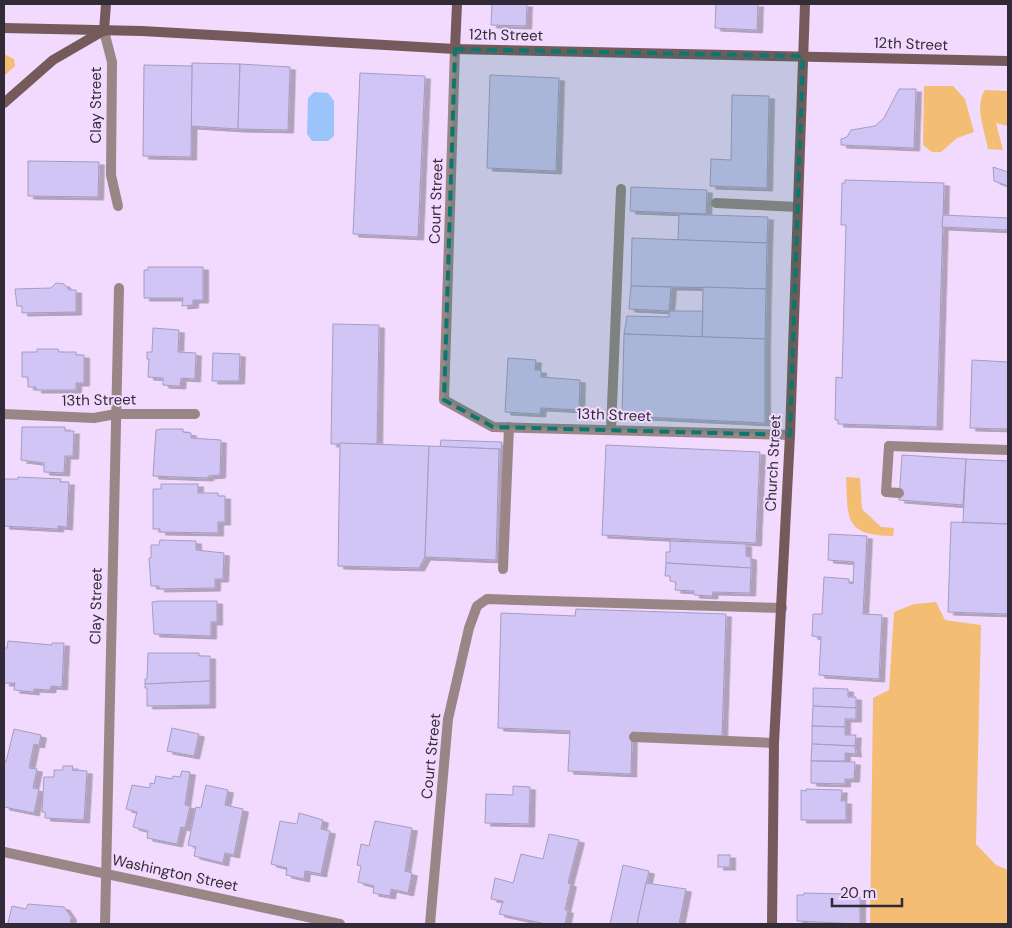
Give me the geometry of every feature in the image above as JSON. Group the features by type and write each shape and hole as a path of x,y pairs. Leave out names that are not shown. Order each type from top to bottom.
{"main road":[{"name":"Clay Street","path":"104,31 106,4"},
{"name":"Court Street","path":"455,49 457,4"},
{"name":"Church Street","path":"772,924 774,742 790,435 805,4"},
{"name":"12th Street","path":"4,28 104,31 455,49 1008,61"},
{"path":"4,102 53,60 104,31"}],"street":[{"name":"Clay Street","path":"104,31 112,62 111,175 118,206"},
{"name":"Court Street","path":"444,400 455,49"},
{"path":"611,430 621,189"},
{"path":"716,203 798,208"},
{"name":"Clay Street","path":"105,924 119,288"},
{"name":"13th Street","path":"444,400 493,427 790,435"},
{"name":"13th Street","path":"4,414 94,418 116,414 196,414"},
{"path":"503,569 509,427"},
{"path":"899,493 886,492 889,446 1008,450"},
{"name":"Court Street","path":"430,924 448,719 469,628 477,606 487,599 782,608"},
{"path":"634,737 774,742"},
{"name":"Washington Street","path":"4,852 340,924"}],"highlighted area":[{"path":"455,49 803,56 790,435 493,427 444,400"}],"shaded area":[{"path":"4,54 14,59 15,66 4,76"},
{"path":"924,86 953,86 965,99 974,132 957,138 941,152 932,152 923,145"},
{"path":"985,90 1008,91 1008,126 996,123 1003,150 988,149 980,111 980,103"},
{"path":"846,477 860,478 862,509 881,527 894,528 893,536 865,532 857,528 852,522 847,504"},
{"path":"936,602 945,620 981,625 976,844 996,865 1008,870 1008,924 870,924 873,698 889,690 894,612 914,604"}],"water":[{"path":"314,92 328,93 334,101 334,136 328,141 312,141 307,134 308,98"}],"building":[{"path":"492,4 527,4 526,26 491,25"},
{"path":"716,4 758,4 757,30 715,28"},
{"path":"192,63 240,64 238,129 191,126"},
{"path":"240,64 290,67 288,130 238,129"},
{"path":"144,65 192,66 191,157 143,156"},
{"path":"360,73 425,76 418,237 353,234"},
{"path":"490,75 559,78 556,171 487,168"},
{"path":"899,89 916,89 914,148 841,145 841,139 847,137 851,130 875,126 884,118"},
{"path":"732,95 769,96 767,188 710,186 711,159 731,160"},
{"path":"28,161 99,162 98,197 28,196"},
{"path":"993,167 1008,172 1008,186 994,181"},
{"path":"845,180 944,183 937,427 838,424 838,420 835,420 836,377 842,378 846,225 841,225 842,183 845,183"},
{"path":"631,187 707,190 706,214 630,211"},
{"path":"679,214 768,217 767,243 678,240"},
{"path":"943,215 1008,218 1008,230 942,227"},
{"path":"632,238 767,243 766,289 631,286"},
{"path":"148,267 203,267 203,300 193,300 193,305 182,306 183,298 144,298 144,270 148,270"},
{"path":"56,283 64,284 69,290 76,290 76,312 22,313 22,306 17,306 15,289 51,288"},
{"path":"631,286 671,287 669,311 629,309"},
{"path":"703,287 766,289 765,339 702,337"},
{"path":"669,311 703,311 702,337 624,334 627,316 669,317"},
{"path":"333,324 379,325 377,444 331,444"},
{"path":"153,328 179,330 178,352 196,353 195,379 181,378 180,386 163,385 163,378 148,377 149,359 147,359 147,352 152,352"},
{"path":"624,334 765,339 765,423 622,416"},
{"path":"37,349 58,349 59,352 76,352 76,355 84,355 84,383 76,383 76,390 36,390 36,387 28,387 28,377 22,377 22,352 37,352"},
{"path":"213,353 240,354 239,381 212,381"},
{"path":"508,358 536,360 535,370 541,370 541,377 580,380 579,410 541,408 540,414 505,412"},
{"path":"972,360 1008,362 1008,429 970,428"},
{"path":"22,427 65,427 65,431 74,431 73,456 65,456 64,473 44,472 44,463 21,460"},
{"path":"183,429 183,432 191,433 191,438 221,440 220,475 208,476 208,478 153,476 156,430"},
{"path":"441,440 502,442 501,449 440,447"},
{"path":"340,443 429,446 425,557 419,568 338,566"},
{"path":"606,445 760,452 756,543 602,535"},
{"path":"429,446 499,449 496,560 425,557"},
{"path":"902,455 966,459 963,505 899,500"},
{"path":"966,459 1008,461 1008,524 963,522"},
{"path":"18,477 61,479 60,482 69,482 67,527 58,526 58,529 4,526 4,479 18,479"},
{"path":"161,484 198,484 198,493 218,493 218,496 225,496 225,522 218,522 218,533 160,532 160,529 153,529 153,489 161,489"},
{"path":"951,522 1008,524 1008,614 948,612"},
{"path":"829,534 867,536 863,614 882,615 879,679 819,675 821,637 812,636 813,614 822,614 824,577 849,579 849,583 853,584 854,562 828,560"},
{"path":"160,540 196,541 196,550 224,553 223,579 215,579 215,588 159,589 159,586 151,586 149,558 151,558 151,545 159,545"},
{"path":"670,541 746,544 746,556 751,557 751,568 666,563 666,552 670,552"},
{"path":"666,563 751,568 750,593 713,592 712,596 694,595 694,591 675,590 676,582 670,581 670,576 665,576"},
{"path":"217,601 217,622 211,622 211,636 154,634 152,602"},
{"path":"576,609 726,614 722,736 632,732 631,774 568,771 570,731 498,728 501,613 575,616"},
{"path":"8,641 52,645 52,643 64,643 62,687 51,686 50,690 34,689 34,692 14,690 15,683 4,683 4,648 7,648"},
{"path":"148,653 199,653 199,656 210,656 210,681 145,684 145,679 147,679"},
{"path":"210,681 210,705 147,706 147,688 145,688 145,684"},
{"path":"813,688 848,689 848,697 856,697 856,708 813,706"},
{"path":"813,706 856,708 856,719 845,719 845,727 812,726"},
{"path":"812,726 845,727 845,735 856,735 855,746 812,744"},
{"path":"172,728 199,734 194,756 167,751"},
{"path":"14,729 41,735 39,745 34,744 29,768 37,769 33,788 39,789 34,813 4,807 4,761 6,762"},
{"path":"812,744 855,746 856,754 845,753 845,761 811,761"},
{"path":"811,761 855,762 854,779 845,779 845,784 811,783"},
{"path":"63,766 73,766 72,770 87,771 84,820 45,818 45,812 42,812 44,777 54,777 54,770 63,770"},
{"path":"182,771 190,772 185,805 190,806 185,828 181,827 177,844 147,838 148,831 133,827 137,812 126,809 132,785 150,788 150,783 154,784 156,776 172,779 173,776 180,777"},
{"path":"206,785 228,790 225,805 243,809 234,855 225,853 223,863 194,856 196,847 188,845 196,807 201,808"},
{"path":"513,786 530,787 529,824 485,823 486,794 513,795"},
{"path":"806,789 842,790 841,801 846,801 846,820 801,820 801,790 806,791"},
{"path":"299,813 323,820 321,829 330,831 321,874 305,871 304,879 286,875 287,868 271,864 280,821 297,824"},
{"path":"375,821 412,828 405,871 412,873 408,893 391,889 390,896 373,893 374,886 358,882 361,866 357,865 361,844 369,846"},
{"path":"549,834 579,840 568,883 571,884 565,910 568,910 565,924 546,924 499,914 503,901 491,899 495,878 513,883 521,854 543,859"},
{"path":"718,855 730,855 730,867 718,867"},
{"path":"623,865 649,871 637,924 610,924"},
{"path":"646,883 686,889 679,924 637,924"},
{"path":"804,893 845,894 845,897 860,897 860,924 797,921 797,895 804,895"},
{"path":"28,904 64,907 71,917 70,924 5,924 8,923 12,906 26,909"}]}
